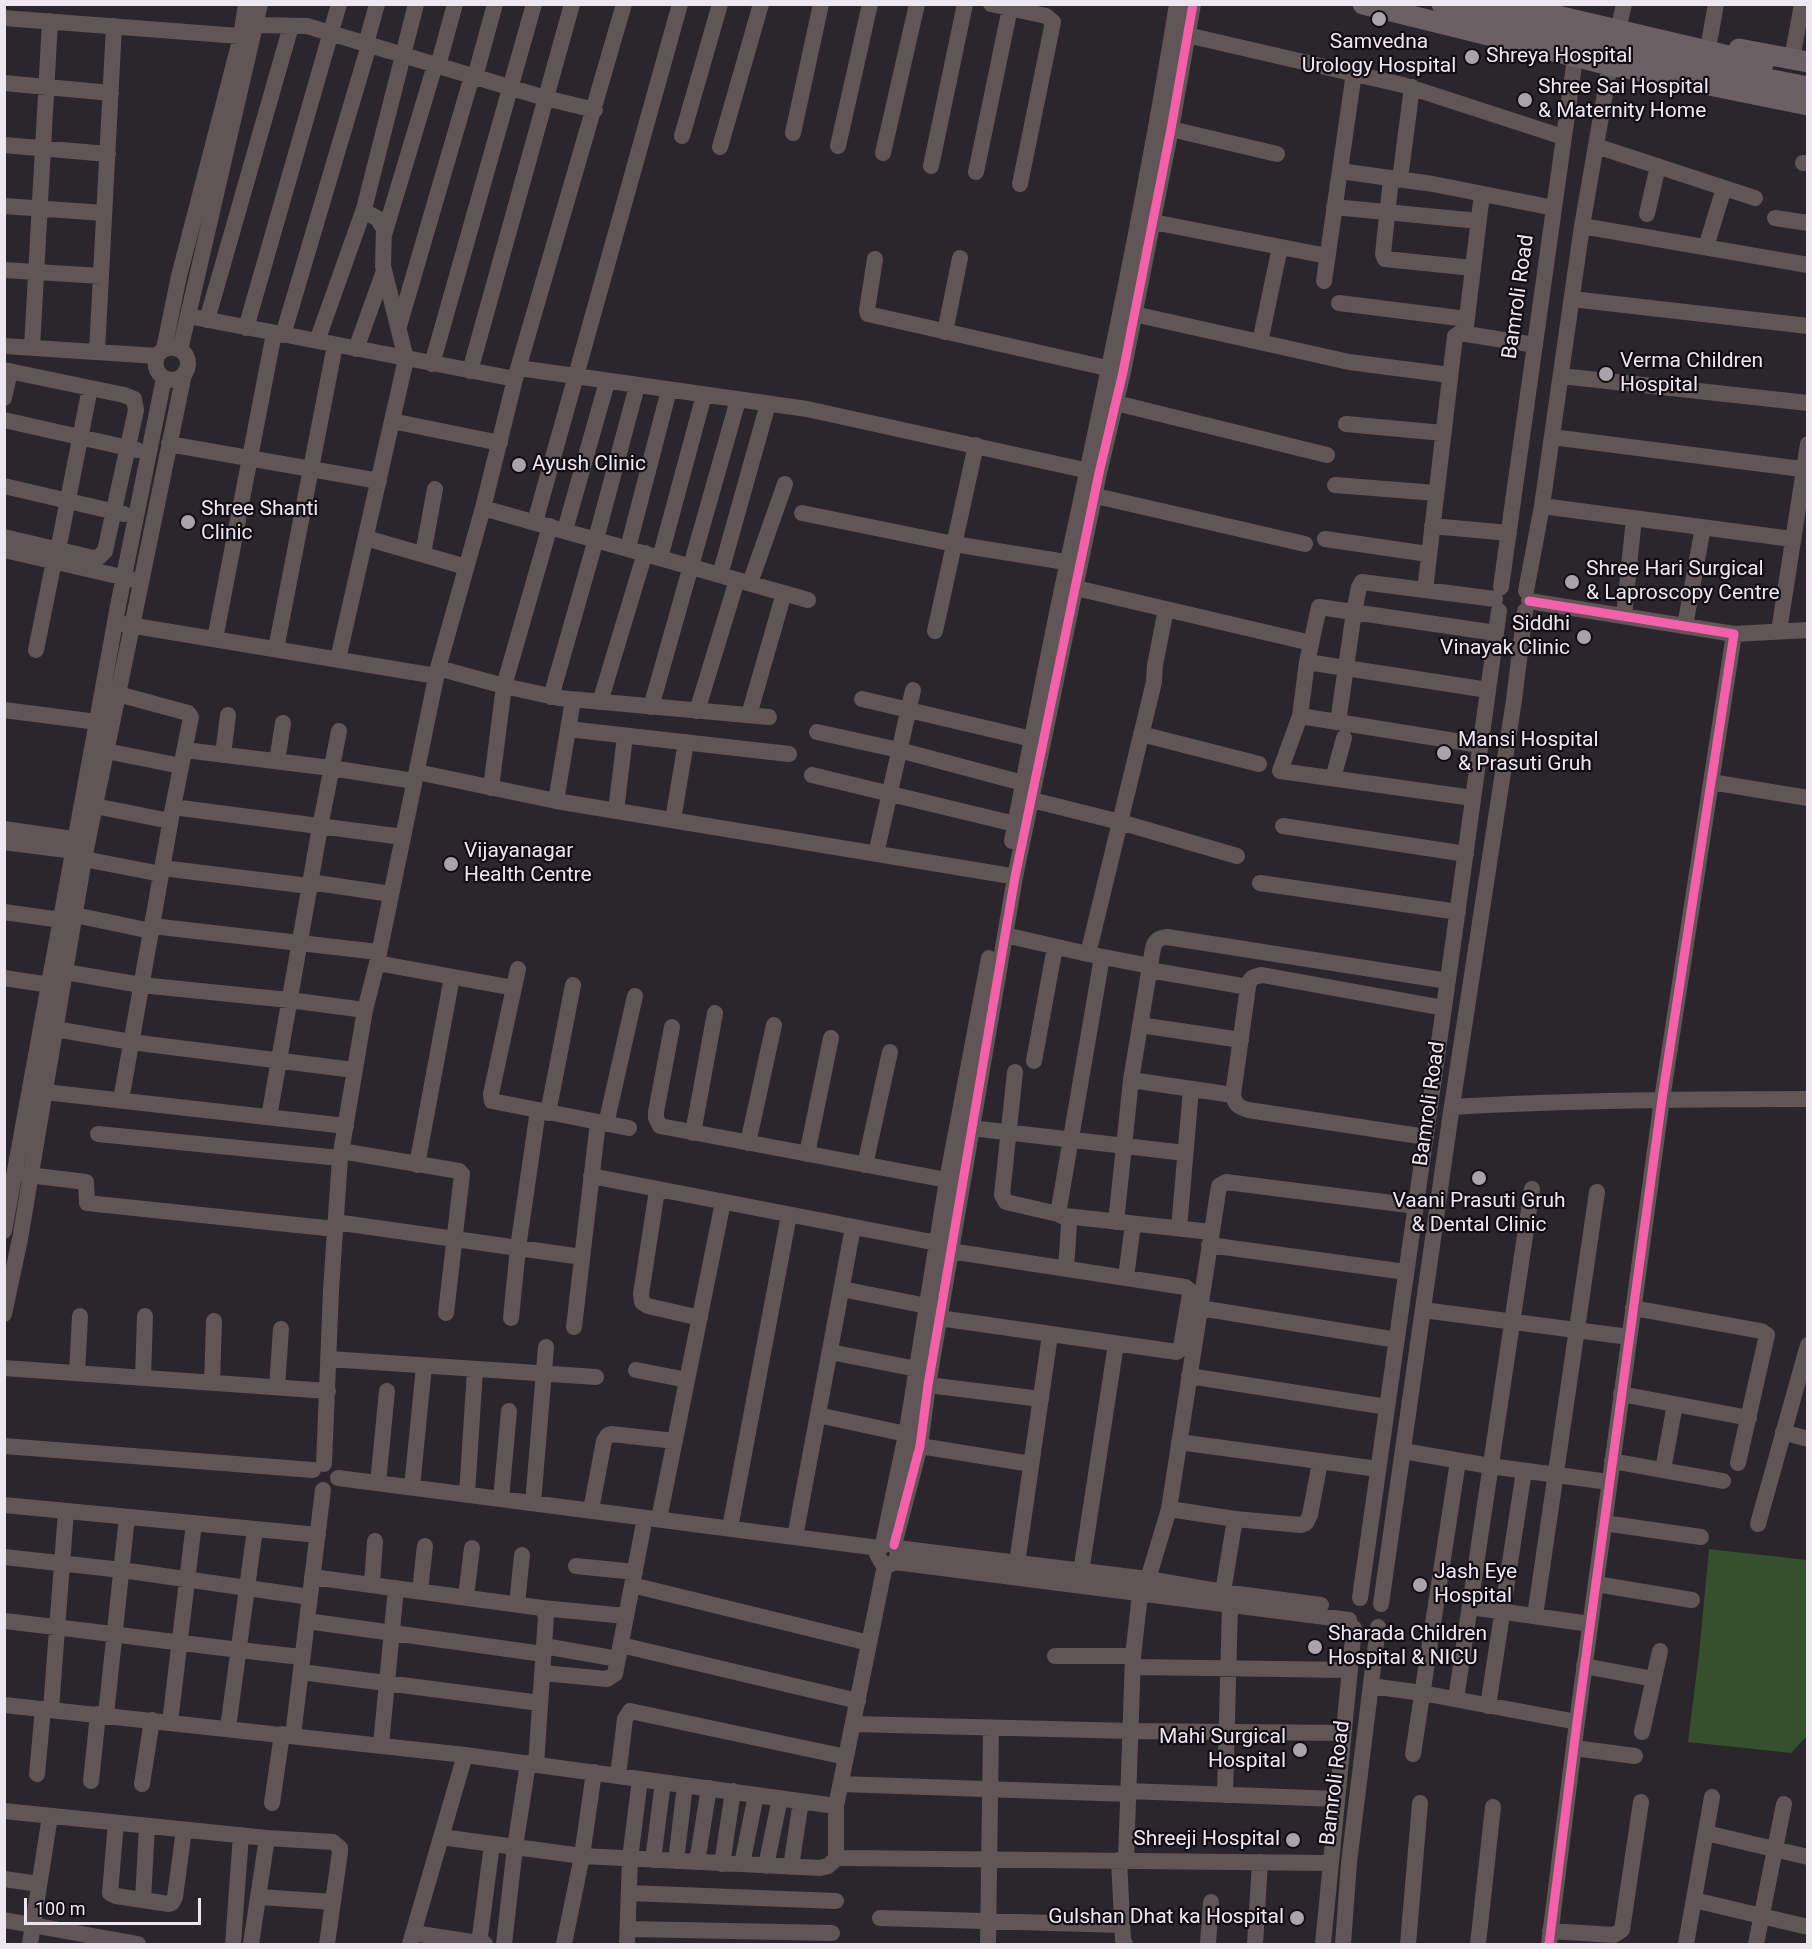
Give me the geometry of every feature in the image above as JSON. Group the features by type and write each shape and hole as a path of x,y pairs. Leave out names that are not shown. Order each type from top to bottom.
{"main road":[{"path":"1363,4 1610,65 1808,105"},
{"path":"1442,4 1676,61 1808,87"},
{"path":"1506,4 1802,65"},
{"path":"1555,5 1620,26 1709,43 1802,65"}],"street":[{"path":"184,374 175,380 164,378 155,366 188,316 250,33 246,4"},
{"path":"167,351 179,276 260,4"},
{"path":"246,328 339,4"},
{"path":"215,639 250,457 279,334 368,44 377,4"},
{"path":"318,341 364,209 416,4"},
{"path":"338,659 406,359 382,261 384,236 455,4"},
{"path":"399,327 495,4"},
{"path":"432,364 534,4"},
{"path":"470,371 572,4"},
{"path":"272,1803 302,1665 318,1535 324,1479 335,1225 341,1154 365,1010 378,958 437,672 483,508 517,373 624,4"},
{"path":"550,526 576,377 680,4"},
{"path":"682,136 720,4"},
{"path":"720,147 761,4"},
{"path":"793,133 822,4"},
{"path":"838,146 870,4"},
{"path":"883,153 917,4"},
{"path":"931,166 965,4"},
{"path":"991,4 1010,8 1035,9 1049,17 1054,25 1020,184"},
{"path":"887,1553 920,1446 939,1318 947,1180 1032,739 1117,370 1177,4"},
{"path":"838,1857 836,1852 836,1806 887,1553 927,1306 944,1247 971,1128 1015,877 1076,588 1074,563 1096,496 1094,472 1116,403 1117,370 1134,314 1193,4"},
{"path":"1516,41 1533,4"},
{"name":"Bamroli Road","path":"1381,1605 1582,225 1610,65 1624,4"},
{"path":"1709,43 1716,4"},
{"path":"1802,4 1802,65"},
{"path":"1550,50 1555,5"},
{"path":"976,172 1010,8"},
{"name":"Bamroli Road","path":"1323,1944 1350,1670 1353,1613 1397,1340 1466,854 1496,633 1498,599 1574,56 1583,14"},
{"path":"4,18 250,33 291,26 307,26 545,98 595,110"},
{"path":"32,348 50,21"},
{"path":"97,352 114,26"},
{"path":"207,320 291,26"},
{"path":"1187,35 1412,87 1563,137"},
{"path":"1324,280 1354,73"},
{"path":"4,83 111,93"},
{"path":"1412,87 1396,179 1387,212 1383,254 1385,259 1473,268"},
{"path":"1171,129 1277,154"},
{"path":"4,145 108,154"},
{"path":"1596,146 1755,198"},
{"path":"1647,214 1658,166"},
{"path":"1340,171 1554,208"},
{"path":"1706,247 1724,188"},
{"path":"1425,590 1455,336 1466,327 1482,194"},
{"path":"4,206 104,213"},
{"path":"1334,207 1479,221"},
{"path":"364,209 381,223 384,236"},
{"path":"1774,218 1808,223"},
{"path":"1153,222 1328,255"},
{"path":"1582,225 1808,265"},
{"path":"1260,342 1280,247"},
{"path":"945,332 960,258"},
{"path":"875,259 868,314 1117,370"},
{"path":"4,270 101,276"},
{"path":"356,349 384,271"},
{"path":"1572,299 1808,326"},
{"path":"1339,303 1466,327 1535,345"},
{"path":"1134,314 1349,362 1450,375"},
{"path":"188,316 470,371 576,377 807,409 1094,472"},
{"path":"276,649 335,345"},
{"path":"4,346 97,352 167,351 187,358 187,369 184,374 141,582 124,624 97,722 81,848 68,917 50,985 4,1314"},
{"path":"4,398 7,371 124,395 134,399 136,411 105,551 99,557 93,558 4,550"},
{"path":"1561,376 1808,403"},
{"path":"81,848 95,806 118,694 124,624 124,578 164,378"},
{"path":"491,788 504,686 550,526 607,382"},
{"path":"551,697 637,386"},
{"path":"36,650 90,388"},
{"path":"628,548 669,390"},
{"path":"600,702 652,555 704,395"},
{"path":"651,707 738,400"},
{"path":"1116,403 1327,455"},
{"path":"720,575 768,404"},
{"path":"4,420 149,453"},
{"path":"392,421 500,443"},
{"path":"1346,424 1443,433"},
{"path":"1552,437 1802,469"},
{"path":"170,444 379,481"},
{"path":"1779,631 1802,469 1808,444"},
{"path":"935,631 976,445"},
{"path":"698,711 744,582 785,484"},
{"path":"1335,485 1436,493"},
{"path":"4,486 136,516"},
{"path":"423,554 435,489"},
{"path":"1096,496 1305,544"},
{"path":"1542,506 1792,539"},
{"path":"483,508 808,600"},
{"path":"802,513 954,544 1074,563"},
{"path":"1624,616 1634,518"},
{"path":"1432,526 1509,533"},
{"path":"1685,626 1703,527"},
{"path":"4,537 56,556 141,582"},
{"path":"366,538 466,567"},
{"path":"1324,539 1428,554"},
{"path":"1338,722 1354,612 1362,582 1498,599"},
{"path":"1512,584 1522,587 1526,601 1521,615 1511,617 1505,616 1498,599 1512,584"},
{"path":"1076,588 1311,644"},
{"path":"749,715 784,593"},
{"path":"1526,601 1734,634 1808,630"},
{"path":"1473,798 1281,771 1300,716 1307,662 1319,607 1496,633"},
{"path":"1062,1215 1095,956 1120,822 1154,682 1166,609"},
{"path":"124,624 338,659 437,672 551,697 769,717"},
{"path":"1641,1802 1624,1925 1618,1939 1550,1938 1584,1666 1662,1099 1734,634"},
{"path":"1307,662 1488,690"},
{"path":"876,854 913,690"},
{"path":"118,694 190,715 191,721 161,871 121,1100"},
{"path":"862,699 1032,739"},
{"path":"556,801 573,700"},
{"path":"4,710 97,722"},
{"path":"223,755 228,715"},
{"path":"1300,716 1480,745"},
{"path":"278,761 283,723"},
{"path":"568,729 789,754"},
{"path":"269,1117 339,731"},
{"path":"817,732 899,750 1023,783"},
{"path":"1141,734 1259,764"},
{"path":"616,811 625,736"},
{"path":"1336,779 1335,771 1344,738"},
{"path":"673,820 686,742"},
{"path":"106,751 183,758 223,755 416,776 1005,875"},
{"path":"812,775 1015,824"},
{"path":"1711,783 1808,798"},
{"path":"1032,800 1120,822 1237,856"},
{"path":"95,806 403,837"},
{"path":"1283,826 1466,854"},
{"path":"4,829 161,871 310,884 391,894"},
{"path":"4,842 81,848"},
{"path":"1260,883 1458,912"},
{"path":"4,912 68,917 151,929 300,942 378,958 452,977 514,988"},
{"path":"4,1231 23,1174 45,1092 65,972 68,917"},
{"path":"1005,935 1149,968 1248,987"},
{"path":"1126,1277 1124,1146 1131,1080 1155,942 1167,937 1448,981"},
{"path":"1035,1061 1055,947"},
{"path":"518,969 491,1098 495,1102 628,1128"},
{"path":"65,972 141,985 365,1010"},
{"path":"1426,1137 1248,1110 1234,1102 1233,1095 1248,987 1251,979 1262,975 1444,1008"},
{"path":"417,1165 452,977"},
{"path":"4,978 50,985"},
{"path":"511,1318 518,1248 543,1112 573,985"},
{"path":"573,1327 591,1176 602,1123 635,996"},
{"path":"693,1133 715,1013"},
{"path":"748,1143 774,1025"},
{"path":"1140,1025 1241,1040"},
{"path":"672,1027 656,1118 660,1126 947,1180"},
{"path":"55,1029 131,1042 354,1070"},
{"path":"807,1154 831,1038"},
{"path":"866,1165 890,1052"},
{"path":"1015,1071 1002,1195 1003,1199 1010,1203 1062,1215 1179,1228 1210,1239 1406,1272"},
{"path":"1131,1080 1233,1095"},
{"path":"1179,1228 1191,1089"},
{"path":"45,1092 346,1125"},
{"path":"1452,1107 1662,1099 1808,1100"},
{"path":"971,1128 1185,1153"},
{"path":"98,1134 341,1154 459,1171 462,1174 446,1313"},
{"path":"23,1174 86,1182 87,1203 335,1225 582,1257"},
{"path":"591,1176 944,1247 1185,1287 1190,1294 1179,1350 1174,1352 939,1318"},
{"path":"1125,1944 1122,1925 1122,1860 1128,1792 1133,1661 1144,1587 1169,1509 1219,1186 1226,1182 1416,1206"},
{"path":"1456,1699 1532,1189"},
{"path":"657,1190 641,1294 642,1302 648,1306 700,1318"},
{"path":"1535,1616 1597,1192"},
{"path":"659,1519 723,1202"},
{"path":"730,1528 789,1215"},
{"path":"1062,1215 1069,1221 1066,1268"},
{"path":"795,1537 853,1227"},
{"path":"842,1289 927,1306"},
{"path":"1200,1308 1397,1340"},
{"path":"1633,1308 1765,1332 1768,1338 1738,1463"},
{"path":"1423,1310 1629,1336"},
{"path":"77,1373 80,1316"},
{"path":"143,1378 145,1316"},
{"path":"212,1383 214,1321"},
{"path":"277,1388 281,1329"},
{"path":"1017,1563 1050,1335"},
{"path":"1081,1572 1116,1344"},
{"path":"1758,1524 1805,1364 1808,1345"},
{"path":"533,1503 546,1347"},
{"path":"830,1352 917,1369"},
{"path":"329,1359 596,1377"},
{"path":"412,1487 424,1366"},
{"path":"4,1368 328,1390"},
{"path":"467,1494 475,1370"},
{"path":"636,1371 687,1380"},
{"path":"1189,1376 1387,1407"},
{"path":"928,1385 1041,1399"},
{"path":"378,1483 387,1391"},
{"path":"1621,1394 1749,1418"},
{"path":"1663,1470 1675,1404"},
{"path":"501,1499 509,1411"},
{"path":"818,1415 906,1434"},
{"path":"1784,1432 1808,1439"},
{"path":"591,1510 604,1441 608,1435 675,1441"},
{"path":"1179,1442 1378,1469"},
{"path":"4,1446 324,1479 643,1528 887,1553 1017,1563 1081,1572 1144,1587"},
{"path":"920,1446 1031,1464"},
{"path":"1403,1451 1556,1476 1609,1482"},
{"path":"4,1456 378,1483 730,1528 887,1553 1353,1613 1372,1598 1381,1605 1384,1615 1378,1627 1366,1632 1353,1613"},
{"path":"1169,1509 1235,1519 1296,1525 1306,1523 1310,1515 1320,1461"},
{"path":"1413,1754 1458,1461"},
{"path":"1612,1461 1723,1481"},
{"path":"1488,1706 1524,1471"},
{"path":"5,1509 66,1511 318,1535"},
{"path":"37,1774 57,1627 66,1511"},
{"path":"91,1780 115,1633 127,1517"},
{"path":"1225,1795 1229,1668 1227,1598 1235,1519"},
{"path":"170,1722 194,1523"},
{"path":"1604,1523 1701,1537"},
{"path":"542,1673 607,1679 615,1674 643,1528"},
{"path":"228,1728 255,1529"},
{"path":"372,1584 375,1541"},
{"path":"420,1591 425,1546"},
{"path":"466,1597 472,1548"},
{"path":"517,1604 522,1555"},
{"path":"4,1557 122,1570 310,1597"},
{"path":"576,1566 633,1578 869,1643"},
{"path":"312,1577 542,1608 626,1616"},
{"path":"1596,1584 1692,1600"},
{"path":"381,1745 396,1588"},
{"path":"1470,1607 1590,1624"},
{"path":"504,1944 515,1847 532,1764 540,1703 546,1616 542,1608"},
{"path":"307,1621 543,1650 620,1652 858,1701"},
{"path":"4,1622 115,1633 238,1651 387,1683 540,1703"},
{"name":"Bamroli Road","path":"1343,1944 1349,1863 1378,1627"},
{"path":"1642,1732 1660,1651"},
{"path":"1055,1656 1229,1668 1350,1670"},
{"path":"1584,1666 1654,1679"},
{"path":"1371,1686 1422,1693 1577,1722"},
{"path":"4,1705 465,1755 836,1806"},
{"path":"618,1776 625,1719 630,1711 846,1757"},
{"path":"142,1784 152,1720"},
{"path":"853,1724 1130,1731 1343,1733"},
{"path":"988,1944 991,1728"},
{"path":"1574,1748 1635,1756"},
{"path":"465,1755 411,1939 482,1944 492,1844"},
{"path":"564,1944 582,1856 594,1773"},
{"path":"640,1779 630,1859 627,1936 832,1934"},
{"path":"653,1860 663,1782"},
{"path":"841,1784 1336,1799"},
{"path":"676,1862 685,1785"},
{"path":"698,1862 709,1788"},
{"path":"722,1864 733,1791"},
{"path":"742,1864 756,1795"},
{"path":"1686,1944 1712,1797"},
{"path":"766,1866 780,1798"},
{"path":"791,1867 801,1801"},
{"path":"1408,1944 1420,1803"},
{"path":"1756,1944 1784,1804"},
{"path":"1478,1944 1493,1807"},
{"path":"4,1811 267,1838 328,1841 337,1844 340,1852 327,1944"},
{"path":"30,1944 50,1816"},
{"path":"116,1822 110,1893 116,1896 169,1904 174,1901 184,1830"},
{"path":"143,1900 147,1826"},
{"path":"1706,1833 1808,1857"},
{"path":"233,1944 241,1835"},
{"path":"441,1837 582,1856 824,1868 838,1857 1330,1863"},
{"path":"251,1944 260,1897 267,1838"},
{"path":"1255,1944 1260,1862"},
{"path":"4,1879 39,1884"},
{"path":"629,1893 836,1901"},
{"path":"260,1897 333,1902"},
{"path":"1694,1900 1808,1927"},
{"path":"1208,1944 1211,1902"},
{"path":"880,1918 1122,1925"},
{"path":"4,1920 138,1944"}],"green space":[{"path":"1709,1549 1807,1560 1807,1736 1791,1753 1688,1742"}],"cycle path":[{"path":"894,1545 920,1446 928,1385 1015,877 1099,473 1123,372 1193,4"},
{"path":"1529,601 1734,634 1662,1099 1549,1944"}],"place":[{"name":"Samvedna Urology Hospital","path":"1379,19"},
{"name":"Shreya Hospital","path":"1472,57"},
{"name":"Shree Sai Hospital & Maternity Home","path":"1525,100"},
{"name":"Verma Children Hospital","path":"1606,374"},
{"name":"Ayush Clinic","path":"519,465"},
{"name":"Shree Shanti Clinic","path":"188,522"},
{"name":"Shree Hari Surgical & Laproscopy Centre","path":"1572,582"},
{"name":"Siddhi Vinayak Clinic","path":"1584,637"},
{"name":"Mansi Hospital & Prasuti Gruh","path":"1444,753"},
{"name":"Vijayanagar Health Centre","path":"451,864"},
{"name":"Vaani Prasuti Gruh & Dental Clinic","path":"1479,1178"},
{"name":"Jash Eye Hospital","path":"1420,1585"},
{"name":"Sharada Children Hospital & NICU","path":"1315,1647"},
{"name":"Mahi Surgical Hospital","path":"1300,1750"},
{"name":"Shreeji Hospital","path":"1293,1840"},
{"name":"Gulshan Dhat ka Hospital","path":"1297,1918"}]}
